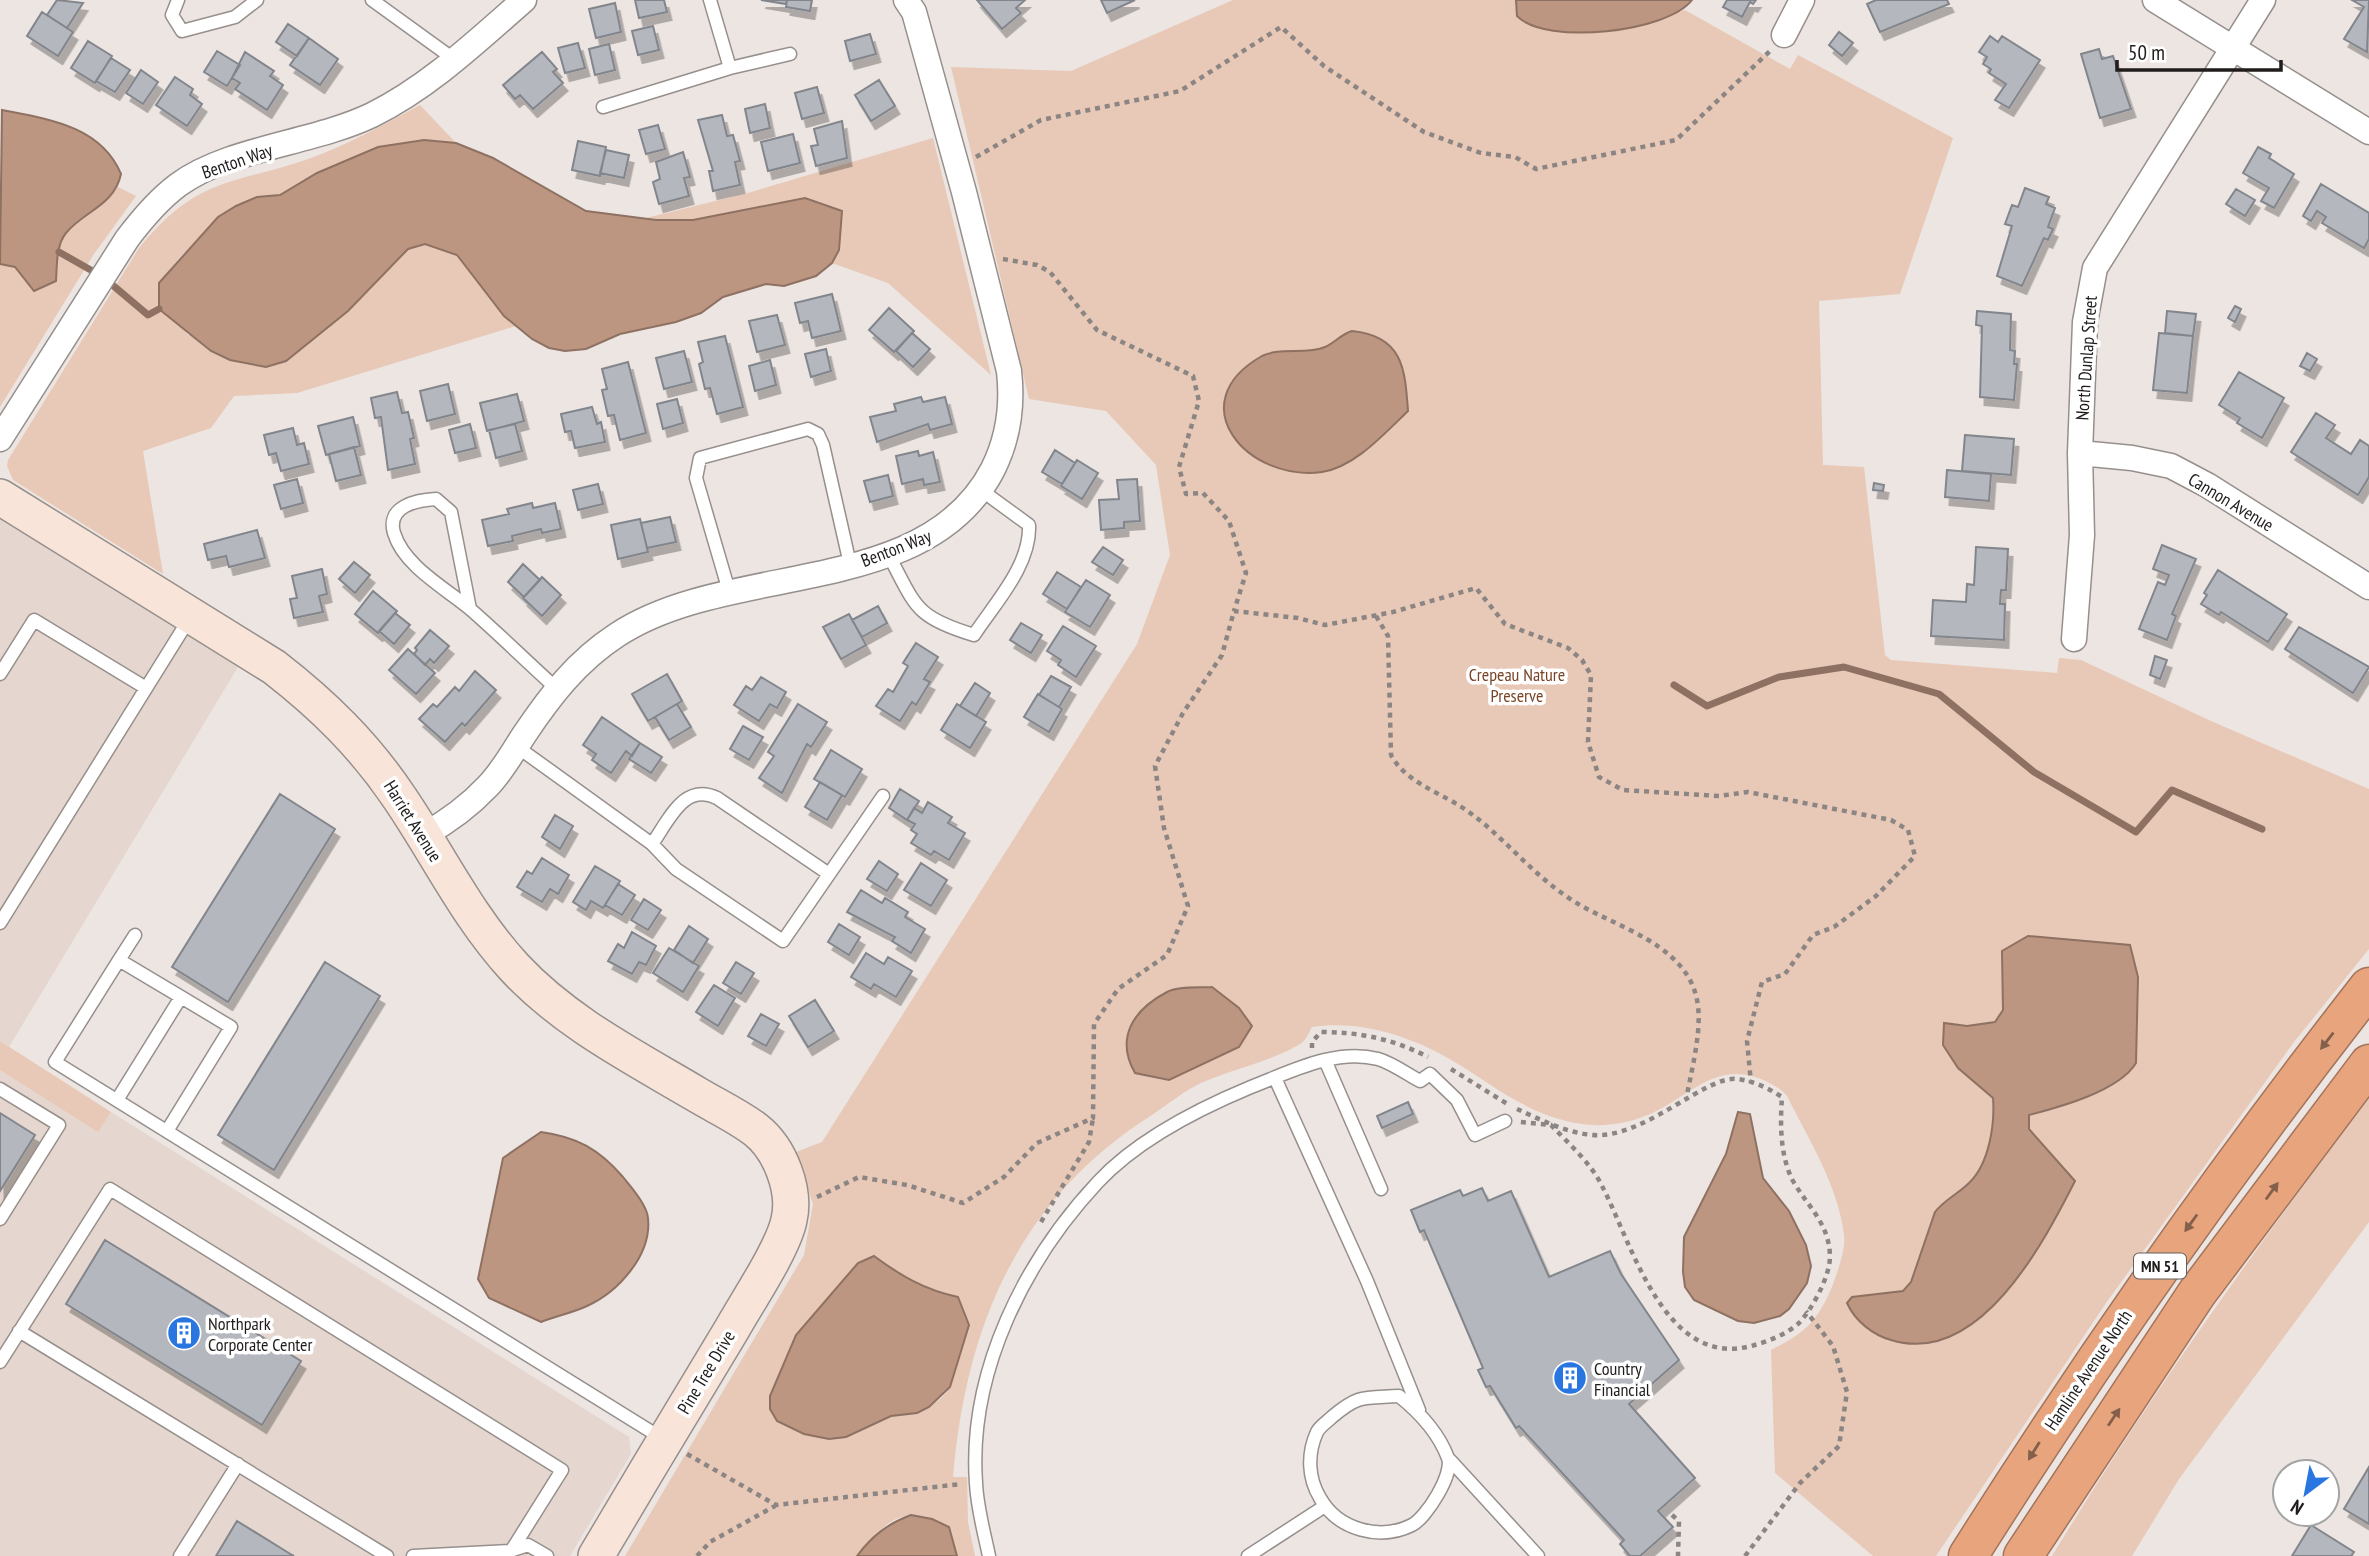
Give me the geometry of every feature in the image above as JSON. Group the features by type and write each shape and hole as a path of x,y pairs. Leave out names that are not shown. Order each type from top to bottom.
{"highway":[{"name":"Hamline Avenue North","path":"1968,1556 2118,1325 2246,1147 2369,987"},
{"name":"MN 51","path":"2023,1556 2197,1293 2369,1064"}],"street":[{"name":"Benton Way","path":"0,439 127,239 150,211 179,184 204,170 318,135 372,115 455,60 524,0"},
{"name":"Benton Way","path":"424,835 464,808 488,786 556,688 617,635 647,618 729,591 888,554 928,538 951,523 981,490 1001,454 1012,398 1009,371 939,97 914,12 906,0"},
{"path":"1784,35 1802,0"},
{"path":"2155,0 2369,132"},
{"name":"North Dunlap Street","path":"2074,639 2082,535 2080,453 2085,322 2095,268 2263,0"},
{"name":"Cannon Avenue","path":"2080,453 2132,458 2171,466 2207,485 2369,587"},
{"name":"Harriet Avenue","path":"0,497 274,667 349,731 424,835 463,900 523,976 551,1002 594,1034 758,1132 779,1157 787,1180"},
{"name":"Pine Tree Drive","path":"596,1556 766,1271 790,1220 787,1180"}],"lane":[{"path":"178,0 172,15 182,31 235,17 257,0"},
{"path":"372,0 455,60"},
{"path":"710,0 730,68"},
{"path":"603,107 730,68 790,54"},
{"path":"729,591 696,478 700,458 808,429 818,434 823,444 850,564"},
{"path":"888,554 919,611 943,626 974,635 1016,571 1030,542 1029,525 981,490"},
{"path":"470,609 451,512 436,499 414,501 401,508 394,519 394,533 412,562 470,609 556,688"},
{"path":"0,923 191,616"},
{"path":"0,674 34,620 146,688"},
{"path":"516,746 652,844 677,869 783,941 883,796"},
{"path":"652,844 684,799 692,793 701,792 718,798 829,874"},
{"path":"135,935 55,1062 665,1441"},
{"path":"119,960 231,1027 167,1131"},
{"path":"117,1100 181,997"},
{"path":"989,1556 976,1482 981,1403 1002,1329 1046,1246 1099,1180 1151,1138 1235,1094 1335,1056 1378,1059 1420,1081 1430,1074 1457,1100 1475,1135 1505,1121"},
{"path":"1320,1062 1381,1189"},
{"path":"1275,1078 1367,1281 1420,1414 1450,1460 1538,1556"},
{"path":"0,1088 58,1125 0,1219"},
{"path":"0,1362 110,1189 562,1470 510,1554"},
{"path":"19,1331 387,1556"},
{"path":"1420,1414 1399,1396 1354,1398 1318,1430 1309,1463 1314,1487 1325,1506 1344,1524 1380,1534 1415,1524 1447,1482 1450,1460"},
{"path":"180,1556 238,1464"},
{"path":"1248,1556 1325,1506"},
{"path":"413,1556 510,1554 528,1545 547,1556"}],"path":[{"path":"955,168 1041,120 1181,90 1281,27 1324,65 1424,132 1481,153 1515,157 1536,169 1676,140 1758,65 1784,35"},
{"path":"790,1220 809,1201 859,1177 907,1185 963,1203 1004,1177 1037,1143 1093,1118 1094,1024 1118,989 1167,955 1188,906 1164,828 1155,766 1183,713 1222,655 1246,573 1229,522 1203,493 1186,494 1179,467 1199,401 1193,376 1097,330 1050,272 1037,265 980,259"},
{"path":"1234,611 1298,618 1325,625 1376,616 1476,589 1505,624 1568,648 1582,660 1591,675 1588,742 1600,777 1623,790 1719,796 1748,792 1891,820 1908,830 1915,856 1894,878 1834,927 1813,935 1785,974 1762,982 1747,1041 1751,1083"},
{"path":"1376,616 1388,636 1391,755 1400,771 1489,826 1542,881 1583,908 1666,950 1686,970 1699,1003 1697,1044 1686,1101"},
{"path":"1320,1062 1312,1041 1321,1032 1356,1032 1401,1044 1433,1060"},
{"path":"1444,1066 1511,1107 1551,1125 1601,1183 1648,1286 1674,1321 1700,1341 1735,1350 1767,1342 1798,1323 1807,1311 1823,1282 1830,1257 1824,1225 1793,1180 1787,1164 1780,1126 1782,1097 1764,1086 1736,1078 1721,1080 1630,1129 1595,1135 1551,1125 1505,1121"},
{"path":"1745,1556 1800,1483 1839,1446 1847,1392 1833,1346 1807,1311"},
{"path":"698,1461 776,1505"},
{"path":"697,1556 710,1542 776,1505 948,1486"},
{"path":"1672,1515 1679,1521 1678,1556"}],"shaded area":[{"path":"1516,0 1692,0 1679,11 1659,20 1634,27 1579,33 1553,31 1532,25 1517,16"},
{"path":"2,110 55,122 87,135 112,158 121,174 112,194 66,233 60,243 56,281 34,291 15,267 0,264"},
{"path":"424,140 456,143 493,158 586,211 656,220 693,220 805,198 842,211 839,250 832,263 816,276 784,286 766,284 723,297 701,313 676,322 620,334 586,349 565,351 549,348 532,339 504,316 457,255 425,244 408,249 348,311 286,361 266,367 230,360 211,351 159,309 159,283 218,217 257,197 280,195 317,173 378,147"},
{"path":"1352,331 1382,340 1398,357 1405,381 1408,411 1358,456 1334,469 1294,472 1269,465 1248,452 1233,435 1225,416 1226,395 1238,375 1269,353 1318,349"},
{"path":"0,519 238,667 9,1047 0,1041"},
{"path":"2028,936 2130,945 2138,977 2136,1063 2128,1073 2103,1090 2029,1115 2029,1129 2075,1181 2045,1236 2004,1294 1979,1318 1952,1335 1923,1344 1884,1338 1860,1321 1847,1303 1852,1297 1903,1291 1911,1282 1935,1212 1976,1175 1986,1155 1992,1132 1993,1098 1958,1068 1943,1045 1944,1023 1967,1026 1995,1022 2003,1010 2002,951"},
{"path":"1212,987 1239,1008 1252,1026 1239,1047 1169,1080 1135,1073 1129,1060 1127,1037 1137,1016 1145,1007 1172,990"},
{"name":"Northpark Corporate Center","path":"0,1070 98,1131 111,1112 629,1437 631,1454 570,1556 0,1556"},
{"path":"1738,1112 1750,1114 1763,1178 1789,1211 1806,1245 1811,1266 1807,1283 1789,1309 1780,1316 1754,1323 1738,1321 1694,1300 1685,1287 1683,1272 1684,1237 1726,1154"},
{"path":"541,1132 576,1141 605,1159 638,1196 648,1218 648,1232 645,1245 631,1271 610,1292 576,1311 541,1322 489,1298 478,1279 503,1158"},
{"path":"874,1256 914,1281 958,1297 969,1325 950,1387 929,1407 917,1413 891,1416 846,1437 829,1439 804,1434 777,1421 770,1409 770,1396 796,1335 858,1263"},
{"path":"911,1515 932,1519 949,1527 957,1556 857,1556 881,1531"}],"green space":[{"name":"Crepeau Nature Preserve","path":"1233,0 1516,0 1517,16 1536,26 1578,33 1622,28 1685,10 1790,69 1798,55 1953,138 1900,294 1819,301 1823,465 1864,467 1885,655 1891,660 2057,673 2059,658 2081,660 2211,721 2369,789 2369,949 2294,1042 2106,1303 1936,1556 1873,1556 1775,1473 1771,1350 1793,1338 1815,1318 1832,1287 1844,1241 1841,1216 1829,1181 1787,1096 1781,1090 1761,1079 1744,1074 1729,1075 1701,1084 1660,1109 1637,1119 1606,1125 1582,1124 1534,1110 1446,1057 1410,1040 1371,1029 1332,1025 1312,1027 1302,1043 1264,1061 1213,1078 1182,1094 1106,1148 1067,1186 1034,1226 1008,1270 987,1318 971,1368 960,1421 953,1477 967,1477 968,1522 975,1556 957,1556 948,1527 910,1515 887,1525 857,1556 625,1556 804,1255 813,1204 796,1152 822,1142 1137,644 1170,555 1156,465 1106,411 1029,399 951,67 1071,71","holes":["858,1263 896,1273 933,1292 958,1297 966,1330 949,1389 934,1403 915,1411 891,1414 839,1410 770,1396 796,1335"]},
{"path":"420,105 456,143 424,140 317,173 280,195 257,197 182,255 159,283 159,309 177,321 188,335 318,333 348,311 408,249 425,244 457,255 494,305 516,326 297,393 234,396 211,428 143,451 163,574 13,480 7,466 8,460 139,248 161,223 202,193 319,155"},
{"path":"933,138 991,375 888,283 832,263 839,250 805,198 693,220 642,219 748,193"},
{"path":"118,187 136,196 94,254 0,407 0,264 15,267 34,291 56,281 64,237"},
{"path":"0,1041 111,1112 98,1132 0,1070"},
{"path":"2369,1098 2369,1222 2179,1479 2132,1556 2052,1556 2204,1323"}],"building":[{"path":"57,0 83,3 67,28 47,15"},
{"path":"635,0 664,0 667,12 639,18"},
{"path":"761,0 787,0 786,4"},
{"path":"787,0 812,0 810,11 786,7"},
{"path":"977,0 1025,0 1016,8 1021,13 1002,29"},
{"path":"1101,0 1135,0 1107,13"},
{"path":"1727,0 1756,0 1753,4 1750,2 1742,17 1723,7"},
{"path":"1876,0 1947,0 1949,4 1880,32 1867,4"},
{"path":"2352,0 2369,0 2367,52 2344,39 2364,7"},
{"path":"615,3 621,32 596,38 589,9"},
{"path":"42,12 73,32 58,56 27,36"},
{"path":"288,24 309,38 297,56 276,42"},
{"path":"653,26 659,50 638,55 632,31"},
{"path":"1839,32 1853,43 1842,56 1829,45"},
{"path":"870,34 876,54 850,61 845,41"},
{"path":"1990,36 1998,42 2002,36 2040,60 2009,108 1995,100 2006,84 1989,73 1991,69 1983,64 1987,57 1979,52"},
{"path":"309,38 338,59 320,85 290,65"},
{"path":"88,41 112,56 95,83 71,68"},
{"path":"578,43 585,68 565,73 558,48"},
{"path":"609,44 615,70 595,75 589,49"},
{"path":"2099,49 2102,59 2113,56 2131,109 2100,118 2081,54"},
{"path":"217,51 240,65 227,86 204,72"},
{"path":"245,52 274,71 270,76 283,85 267,110 235,89 240,83 232,78"},
{"path":"542,52 557,69 553,72 563,83 533,109 520,95 515,99 503,85"},
{"path":"111,58 130,70 115,92 96,81"},
{"path":"141,70 158,82 143,104 126,93"},
{"path":"175,77 193,89 190,95 202,104 187,126 156,105"},
{"path":"879,80 895,106 871,121 855,95"},
{"path":"817,87 824,113 802,119 795,93"},
{"path":"765,104 770,128 750,133 745,109"},
{"path":"722,115 727,136 733,135 740,161 735,162 740,185 713,191 709,171 713,171 698,120"},
{"path":"842,121 847,158 816,166 811,146 818,145 814,129"},
{"path":"658,125 665,149 646,154 639,130"},
{"path":"793,134 800,163 768,171 761,142"},
{"path":"578,141 606,147 600,176 572,170"},
{"path":"2258,147 2271,154 2269,158 2294,174 2274,208 2261,201 2269,188 2243,173"},
{"path":"606,150 629,155 624,178 600,173"},
{"path":"683,152 690,177 684,178 689,196 659,204 653,182 660,179 656,162"},
{"path":"2321,184 2369,213 2369,239 2364,248 2322,223 2326,217 2317,211 2311,221 2303,216"},
{"path":"2025,188 2049,197 2046,204 2055,208 2048,227 2053,229 2048,240 2044,238 2022,286 1997,276 2012,226 2005,224 2012,205 2018,207"},
{"path":"2236,189 2255,200 2245,216 2226,204"},
{"path":"832,294 841,331 812,338 808,321 800,323 795,303"},
{"path":"2235,306 2241,309 2235,322 2228,318"},
{"path":"889,308 914,331 894,352 869,330"},
{"path":"1977,311 2011,314 2010,350 2015,351 2014,364 2017,364 2014,400 1980,397 1982,326 1976,325"},
{"path":"2167,311 2196,314 2193,336 2165,333"},
{"path":"777,315 785,345 757,352 749,321"},
{"path":"912,333 930,349 913,367 896,351"},
{"path":"2159,333 2193,336 2187,393 2153,390"},
{"path":"725,336 743,407 717,414 710,388 705,389 699,364 703,362 698,342"},
{"path":"826,349 831,371 811,377 805,354"},
{"path":"684,351 692,382 664,389 656,358"},
{"path":"2307,353 2317,359 2310,371 2300,366"},
{"path":"770,360 776,385 755,391 749,366"},
{"path":"628,362 646,433 620,440 614,415 608,416 602,390 607,389 602,369"},
{"path":"2239,372 2284,398 2262,438 2237,423 2240,418 2219,405"},
{"path":"448,384 455,414 427,421 420,391"},
{"path":"397,392 402,413 408,412 414,438 410,439 415,464 388,470 381,417 375,418 371,398"},
{"path":"517,394 524,421 487,431 480,403"},
{"path":"921,397 923,402 945,397 952,424 930,430 928,424 877,442 870,417 896,411 894,404"},
{"path":"677,399 683,423 663,429 657,404"},
{"path":"592,407 597,424 601,422 605,442 575,448 571,431 565,432 561,414"},
{"path":"2316,413 2335,425 2326,438 2351,454 2360,440 2369,446 2369,477 2358,495 2291,452"},
{"path":"353,417 360,446 326,455 318,426"},
{"path":"470,424 476,448 455,453 449,430"},
{"path":"515,424 522,451 496,458 489,430"},
{"path":"293,428 297,445 304,443 309,464 281,471 276,453 269,455 264,435"},
{"path":"1965,435 2014,439 2011,475 1962,471"},
{"path":"354,447 361,475 336,481 329,454"},
{"path":"1055,450 1075,463 1062,484 1042,472"},
{"path":"918,451 919,456 933,452 940,482 924,485 923,479 902,484 896,456"},
{"path":"1077,460 1098,473 1082,499 1061,486"},
{"path":"1947,470 1991,474 1989,501 1945,497"},
{"path":"888,475 893,496 870,502 864,481"},
{"path":"297,479 303,503 281,509 274,485"},
{"path":"1137,479 1140,521 1124,522 1124,528 1101,530 1099,500 1119,499 1117,480"},
{"path":"1874,483 1884,485 1883,491 1873,490"},
{"path":"598,484 603,504 578,510 573,490"},
{"path":"532,503 533,508 555,503 561,529 542,533 541,529 512,536 513,541 488,546 482,520 509,514 507,509"},
{"path":"670,517 676,542 647,548 641,523"},
{"path":"640,519 648,552 618,559 611,525"},
{"path":"257,530 265,558 229,567 226,556 208,560 204,544"},
{"path":"2162,545 2196,559 2172,614 2176,616 2167,640 2139,629 2158,582 2165,585 2169,575 2153,569"},
{"path":"1103,547 1123,560 1113,575 1092,562"},
{"path":"1976,547 2008,549 2006,590 2001,590 2000,604 2005,604 2004,640 1931,636 1933,600 1966,602 1967,584 1974,585"},
{"path":"354,562 370,575 355,593 339,579"},
{"path":"523,564 540,580 524,597 508,582"},
{"path":"322,569 327,594 319,596 323,612 294,618 290,599 297,598 292,576"},
{"path":"2218,570 2287,614 2268,642 2221,612 2219,615 2201,604 2207,595 2204,593"},
{"path":"1057,572 1081,587 1067,609 1043,594"},
{"path":"542,577 561,595 542,616 523,598"},
{"path":"1086,580 1110,595 1090,627 1065,612"},
{"path":"373,591 397,611 378,633 355,614"},
{"path":"878,606 887,623 862,637 852,620"},
{"path":"395,613 410,625 394,644 379,631"},
{"path":"849,614 866,645 841,659 823,627"},
{"path":"1021,623 1042,635 1031,653 1010,640"},
{"path":"1063,626 1096,646 1076,677 1058,665 1061,660 1047,651"},
{"path":"2299,627 2369,667 2353,693 2285,649"},
{"path":"430,630 449,646 434,663 430,659 425,665 414,654 417,650 415,648"},
{"path":"916,643 938,657 924,679 930,682 916,705 912,702 900,721 876,706 888,689 893,692 908,666 903,663"},
{"path":"408,649 435,673 416,694 389,670"},
{"path":"2155,656 2167,660 2160,679 2150,675"},
{"path":"475,671 496,690 465,726 462,723 445,742 419,719 433,704 437,707 455,687 459,691"},
{"path":"667,674 682,701 648,721 632,694"},
{"path":"1051,676 1071,687 1059,707 1039,695"},
{"path":"761,677 786,692 777,708 770,704 759,721 734,705 746,686 752,690"},
{"path":"975,683 990,693 976,716 960,706"},
{"path":"1038,694 1062,709 1049,732 1024,717"},
{"path":"677,704 691,727 669,740 655,717"},
{"path":"798,704 827,722 811,747 807,744 782,793 759,778 774,756 768,752"},
{"path":"957,704 986,722 970,748 941,730"},
{"path":"602,717 640,743 632,756 626,751 611,773 592,760 596,754 583,745"},
{"path":"743,726 763,737 749,760 730,749"},
{"path":"640,743 662,757 651,773 629,759"},
{"path":"831,750 862,769 845,797 814,779"},
{"path":"820,782 842,795 827,820 805,807"},
{"path":"900,789 919,801 907,820 889,808"},
{"path":"280,794 335,829 228,1002 172,967"},
{"path":"928,802 952,817 948,823 965,833 949,860 934,851 931,855 911,843 917,834 911,830 915,824 907,820 914,808 922,813"},
{"path":"555,815 573,826 560,849 542,837"},
{"path":"542,858 569,875 558,894 550,889 542,902 517,887 527,871 532,874"},
{"path":"879,861 898,874 887,891 867,879"},
{"path":"921,863 947,880 931,906 904,890"},
{"path":"595,866 620,881 603,908 591,901 586,910 573,902"},
{"path":"618,884 635,895 622,915 605,905"},
{"path":"861,890 882,903 885,898 908,912 905,917 925,929 911,953 892,941 895,937 847,912"},
{"path":"644,899 661,910 648,930 631,920"},
{"path":"839,924 860,937 849,955 828,942"},
{"path":"689,926 708,939 693,963 674,950"},
{"path":"632,932 656,946 646,965 639,962 632,974 608,961 618,944 624,948"},
{"path":"669,948 699,966 683,992 653,973"},
{"path":"866,953 884,964 888,957 912,971 896,997 874,984 871,989 851,977"},
{"path":"325,962 380,996 274,1170 218,1135"},
{"path":"736,962 754,973 741,994 723,983"},
{"path":"714,985 735,998 718,1026 696,1012"},
{"path":"815,1000 834,1031 808,1047 789,1016"},
{"path":"761,1014 779,1024 766,1046 748,1036"},
{"path":"1408,1102 1413,1114 1382,1128 1377,1116"},
{"path":"0,1113 35,1135 0,1191"},
{"name":"Country Financial","path":"1482,1188 1488,1201 1511,1191 1549,1277 1610,1251 1621,1274 1679,1360 1629,1404 1695,1478 1658,1511 1673,1527 1640,1556 1630,1556 1620,1544 1624,1540 1519,1426 1516,1428 1490,1386 1486,1387 1478,1370 1483,1368 1424,1230 1420,1232 1411,1210 1460,1190 1463,1196"},
{"name":"Northpark Corporate Center","path":"105,1240 301,1361 262,1425 66,1304"},
{"path":"2369,1467 2369,1524 2344,1509"},
{"path":"237,1521 292,1555 294,1556 216,1556"},
{"path":"2309,1528 2316,1528 2354,1552 2351,1556 2292,1556"}],"waterway":[{"path":"59,252 103,277 148,315 159,309"},
{"path":"1674,685 1707,706 1779,677 1844,667 1939,694 2034,772 2136,832 2172,790 2262,829"}],"place":[{"name":"Northpark Corporate Center","path":"184,1333"},
{"name":"Country Financial","path":"1570,1378"}]}
